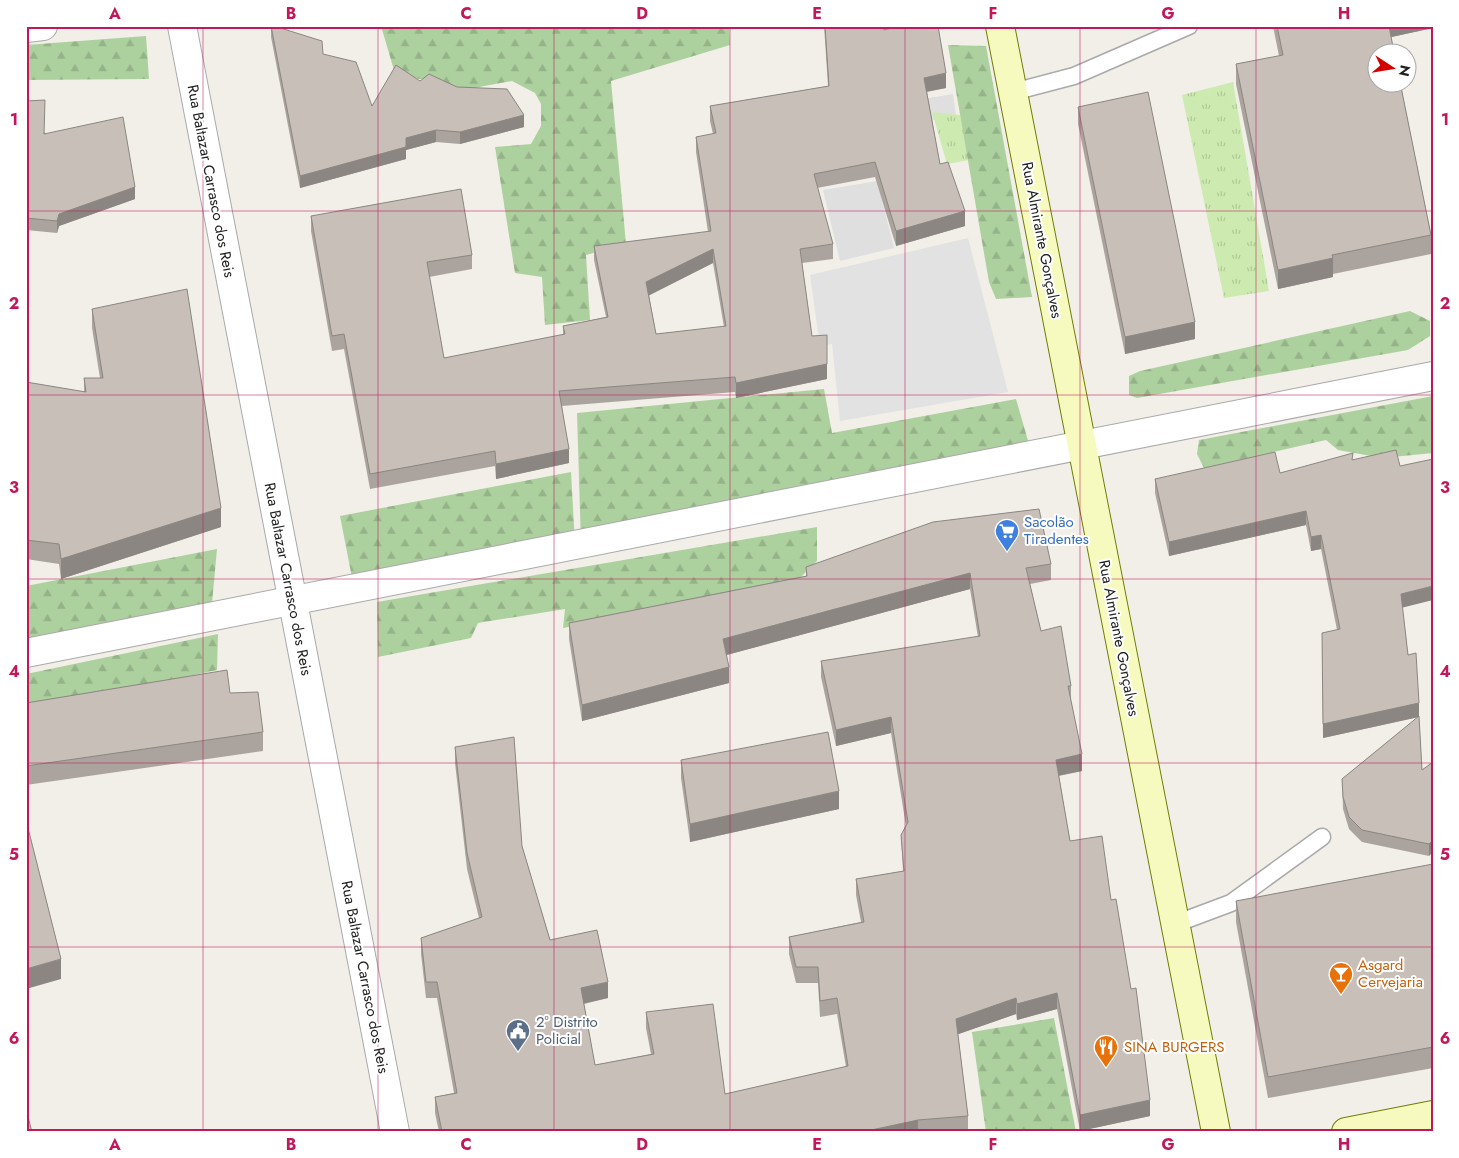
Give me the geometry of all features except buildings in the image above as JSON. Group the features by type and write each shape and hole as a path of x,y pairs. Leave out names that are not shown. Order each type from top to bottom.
{"street":[{"path":"26,28 43,26"},
{"name":"Rua Baltazar Carrasco dos Reis","path":"182,26 395,1132"},
{"name":"Rua Almirante Gonçalves","path":"1000,26 1216,1132"},
{"path":"26,653 1433,376"},
{"path":"1346,1132 1433,1115"}],"lane":[{"path":"1013,92 1074,76 1189,26"},
{"path":"1175,924 1232,903 1322,837"}],"shaded area":[{"path":"953,94 956,115 871,134 865,109"},
{"path":"877,181 894,248 840,261 823,190"},
{"path":"968,238 1008,392 840,421 832,344 820,346 810,275"}],"green space":[{"path":"381,26 729,26 730,45 611,81 626,244 586,255 590,320 545,325 542,277 515,273 495,147 531,144 541,126 541,104 535,93 512,81 463,90 433,80 396,77"},
{"path":"146,36 149,79 26,80 26,45"},
{"path":"948,45 986,46 1032,297 996,299 989,282"},
{"path":"1233,82 1269,291 1224,298 1182,95"},
{"path":"932,112 960,115 969,160 947,164"},
{"path":"1410,311 1430,321 1430,336 1408,350 1137,398 1129,395 1129,376 1140,371"},
{"path":"824,389 832,433 1016,399 1033,458 581,544 577,413"},
{"path":"1433,396 1433,453 1382,458 1338,450 1326,440 1204,468 1197,454 1199,440"},
{"path":"571,472 575,544 353,583 340,516"},
{"path":"817,527 817,561 792,586 563,628 565,609 478,623 471,638 378,657 377,602"},
{"path":"217,549 211,614 26,654 26,586"},
{"path":"218,634 217,670 26,712 26,674"},
{"path":"1054,1018 1076,1132 986,1132 972,1032"}],"place":[{"name":"Sacolão Tiradentes","path":"1007,552"},
{"name":"Asgard Cervejaria","path":"1341,995"},
{"name":"2º Distrito Policial","path":"518,1052"},
{"name":"SINA BURGERS","path":"1106,1068"}]}
